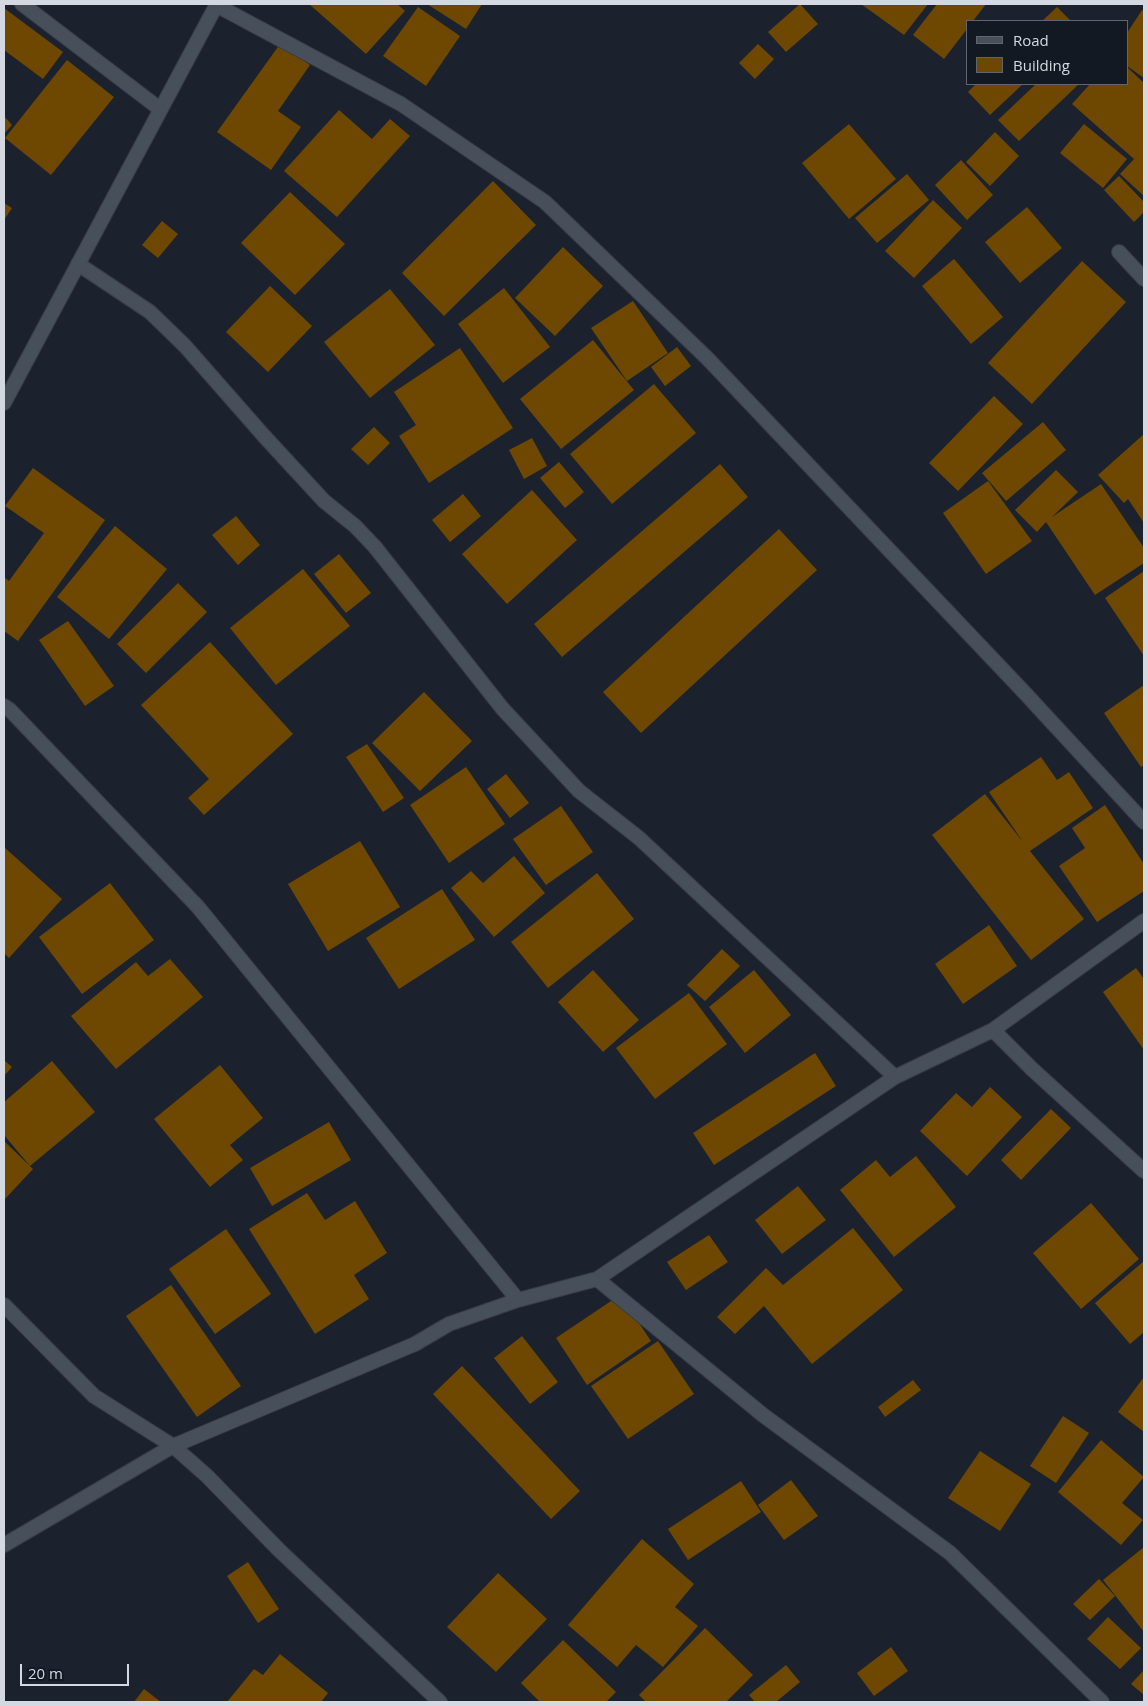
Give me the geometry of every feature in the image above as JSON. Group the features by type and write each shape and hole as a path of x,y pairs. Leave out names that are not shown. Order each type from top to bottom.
{"street":[{"path":"22,4 160,109"},
{"path":"4,403 217,4 401,104 545,202 707,358 1023,690 1144,822"},
{"path":"1119,252 1144,279"},
{"path":"78,264 150,312 186,346 264,436 324,501 355,526 375,547 502,708 579,791 639,838 894,1077"},
{"path":"4,706 10,710 198,907 518,1300"},
{"path":"4,1544 173,1446 415,1344 449,1324 518,1300 597,1279 894,1077 994,1030 1144,921"},
{"path":"994,1030 1032,1069 1144,1172"},
{"path":"597,1279 764,1415 950,1553 1102,1702"},
{"path":"4,1305 94,1396 173,1446 207,1476 279,1550 440,1702"}],"building":[{"path":"309,4 397,4 405,11 366,54"},
{"path":"427,4 482,4 466,29"},
{"path":"800,4 818,24 786,52 768,32"},
{"path":"861,4 928,4 904,35"},
{"path":"937,4 986,4 974,20 966,20 966,30 944,59 913,35"},
{"path":"418,7 460,36 426,86 383,56"},
{"path":"1057,7 1070,20 1043,20"},
{"path":"4,8 63,52 43,79 4,50"},
{"path":"1142,10 1144,11 1144,78 1128,67 1128,31"},
{"path":"280,44 310,65 278,111 301,127 271,170 217,132"},
{"path":"758,44 774,59 755,79 739,63"},
{"path":"67,60 114,97 51,175 5,138"},
{"path":"1128,68 1144,83 1144,196 1120,174 1134,159 1072,104 1089,85 1128,85"},
{"path":"975,85 1022,85 990,115 968,92"},
{"path":"1035,85 1078,85 1019,141 998,120"},
{"path":"339,110 372,139 390,119 410,136 337,217 284,171"},
{"path":"4,116 12,125 4,134"},
{"path":"849,124 896,179 849,219 802,163"},
{"path":"1084,124 1127,159 1103,188 1060,153"},
{"path":"995,132 1019,156 990,186 966,162"},
{"path":"961,160 993,195 967,220 935,185"},
{"path":"907,174 929,200 877,243 855,218"},
{"path":"1119,176 1144,202 1144,212 1134,222 1104,190"},
{"path":"493,181 536,225 444,316 402,273"},
{"path":"290,192 345,244 295,295 241,243"},
{"path":"933,200 962,228 914,278 885,251"},
{"path":"4,203 12,208 4,220"},
{"path":"1027,207 1062,248 1020,283 985,242"},
{"path":"162,221 178,234 158,258 142,245"},
{"path":"563,247 603,286 555,336 515,298"},
{"path":"954,259 1003,317 971,344 922,286"},
{"path":"1082,261 1126,302 1032,404 988,363"},
{"path":"270,286 312,326 268,372 226,332"},
{"path":"504,288 550,347 503,383 458,324"},
{"path":"390,289 435,345 370,398 324,342"},
{"path":"633,301 668,353 627,381 591,328"},
{"path":"593,340 634,390 561,449 520,399"},
{"path":"677,347 691,366 665,386 651,367"},
{"path":"460,348 513,428 429,483 399,436 416,425 394,392"},
{"path":"654,384 696,433 612,504 570,454"},
{"path":"994,396 1023,424 958,491 929,463"},
{"path":"1043,422 1066,450 1006,501 982,473"},
{"path":"374,427 390,443 368,465 351,449"},
{"path":"1144,434 1144,523 1128,499 1124,503 1098,475"},
{"path":"532,438 547,466 524,479 509,450"},
{"path":"559,462 584,492 565,508 540,478"},
{"path":"720,464 748,497 562,657 534,624"},
{"path":"33,468 105,520 18,641 4,631 4,577 9,581 44,533 5,506"},
{"path":"1056,470 1078,492 1052,517 1101,484 1144,548 1144,563 1095,595 1046,522 1037,532 1015,510"},
{"path":"988,481 1032,541 986,574 943,513"},
{"path":"532,490 577,540 507,604 462,554"},
{"path":"463,494 481,516 450,542 432,520"},
{"path":"236,516 260,545 238,565 212,535"},
{"path":"115,526 167,569 109,639 57,597"},
{"path":"779,529 817,570 641,733 603,692"},
{"path":"339,554 371,593 346,613 314,574"},
{"path":"303,569 350,626 276,685 230,628"},
{"path":"1144,571 1144,656 1105,598"},
{"path":"178,583 207,612 146,673 117,644"},
{"path":"68,621 114,686 85,706 39,640"},
{"path":"210,642 293,734 204,815 188,798 209,779 141,705"},
{"path":"1144,685 1144,765 1141,767 1104,713"},
{"path":"424,692 472,741 420,791 372,743"},
{"path":"367,744 404,798 383,812 346,757"},
{"path":"1041,757 1057,780 1069,772 1093,808 1030,851 1084,919 1031,960 932,835 985,794 1023,842 989,792"},
{"path":"466,767 505,824 449,863 410,805"},
{"path":"506,774 529,803 510,818 487,789"},
{"path":"1105,805 1144,864 1144,891 1097,922 1059,866 1085,848 1072,828"},
{"path":"561,806 593,852 546,885 513,839"},
{"path":"360,841 400,907 328,951 288,884"},
{"path":"4,847 62,899 9,958 4,953"},
{"path":"514,856 545,893 494,937 451,888 471,871 483,883"},
{"path":"597,873 634,919 548,988 511,942"},
{"path":"110,883 154,940 82,994 39,937"},
{"path":"442,889 475,940 399,989 366,938"},
{"path":"989,925 1017,966 963,1004 935,964"},
{"path":"722,949 740,966 705,1001 687,985"},
{"path":"170,959 203,997 116,1069 71,1016 136,962 148,976"},
{"path":"1136,968 1144,979 1144,1050 1103,992"},
{"path":"593,970 639,1020 603,1052 558,1002"},
{"path":"754,970 791,1015 745,1053 709,1007"},
{"path":"689,993 727,1044 655,1099 616,1048"},
{"path":"815,1053 836,1086 714,1165 693,1133"},
{"path":"4,1060 12,1067 4,1076"},
{"path":"52,1061 95,1112 30,1166 4,1135 4,1102"},
{"path":"220,1065 263,1118 230,1145 243,1160 210,1187 154,1119"},
{"path":"990,1087 1022,1117 967,1176 920,1131 956,1093 972,1107"},
{"path":"1051,1109 1071,1128 1021,1180 1001,1160"},
{"path":"329,1122 351,1160 272,1206 250,1168"},
{"path":"4,1141 33,1169 4,1200"},
{"path":"916,1156 956,1207 894,1257 840,1190 876,1160 890,1177"},
{"path":"798,1186 826,1220 782,1254 755,1220"},
{"path":"307,1193 325,1220 355,1201 387,1253 354,1275 369,1299 315,1334 249,1229"},
{"path":"1091,1203 1139,1259 1081,1309 1033,1253"},
{"path":"853,1228 903,1290 812,1364 764,1306 735,1334 717,1317 766,1268 783,1285"},
{"path":"226,1229 271,1294 215,1334 169,1269"},
{"path":"709,1235 728,1262 686,1290 667,1262"},
{"path":"1144,1261 1144,1332 1130,1344 1095,1303"},
{"path":"171,1285 241,1386 197,1417 126,1316"},
{"path":"620,1295 651,1341 587,1385 556,1338"},
{"path":"522,1336 558,1382 530,1404 494,1358"},
{"path":"658,1341 694,1394 628,1439 591,1386"},
{"path":"462,1366 580,1491 551,1519 433,1394"},
{"path":"1144,1377 1144,1432 1118,1412"},
{"path":"913,1380 921,1390 885,1417 878,1407"},
{"path":"1063,1416 1089,1433 1056,1483 1030,1466"},
{"path":"1101,1440 1144,1477 1122,1503 1143,1520 1121,1545 1058,1492"},
{"path":"980,1451 1031,1484 1000,1531 948,1498"},
{"path":"791,1480 818,1516 784,1540 758,1505"},
{"path":"741,1481 761,1512 688,1560 668,1529"},
{"path":"642,1539 694,1584 675,1607 698,1626 663,1667 636,1645 617,1667 568,1625"},
{"path":"1144,1547 1144,1632 1103,1580"},
{"path":"248,1562 279,1609 258,1623 227,1576"},
{"path":"498,1573 547,1619 496,1672 447,1627"},
{"path":"1099,1579 1115,1596 1090,1620 1073,1604"},
{"path":"1108,1617 1141,1648 1120,1669 1087,1639"},
{"path":"705,1628 753,1675 726,1702 646,1702 639,1695"},
{"path":"563,1640 616,1692 606,1702 540,1702 521,1683"},
{"path":"891,1647 908,1671 874,1696 857,1673"},
{"path":"280,1654 328,1693 321,1702 227,1702 254,1669 263,1675"},
{"path":"786,1665 800,1682 776,1702 755,1702 749,1695"},
{"path":"1144,1670 1144,1695 1131,1684"},
{"path":"144,1689 161,1702 134,1702"}]}
